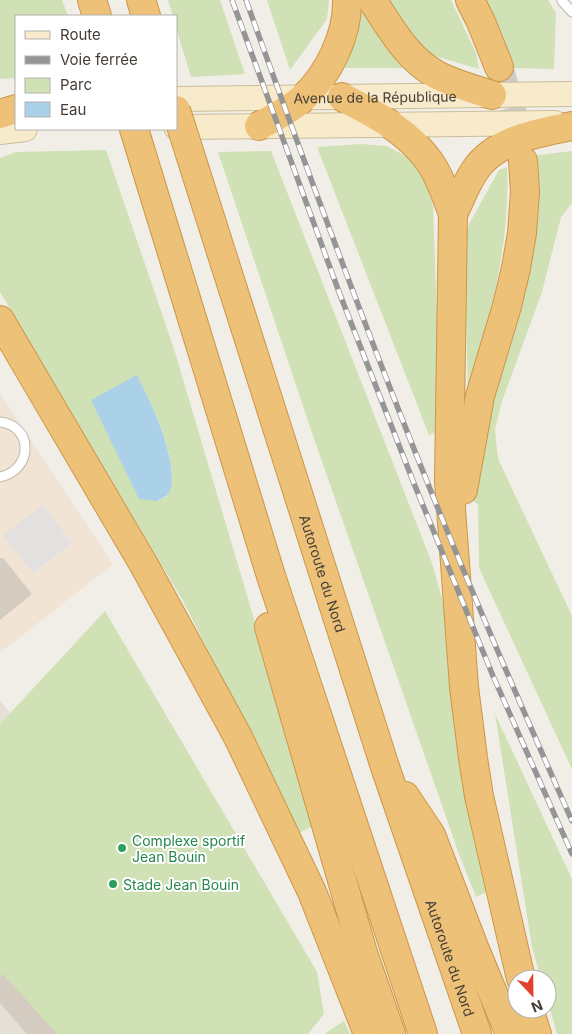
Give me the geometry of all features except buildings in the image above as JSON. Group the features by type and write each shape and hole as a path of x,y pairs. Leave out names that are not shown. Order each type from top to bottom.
{"highway":[{"path":"92,0 97,15"},
{"path":"141,0 146,15"},
{"path":"259,126 289,109 304,97 324,72 334,55 345,27 348,0"},
{"path":"372,0 406,49 426,68 451,82 492,95"},
{"path":"470,0 499,68"},
{"path":"342,97 374,114 408,138 429,161 438,176 453,214 449,481 464,688 472,758 519,969"},
{"path":"0,114 15,109"},
{"name":"Autoroute du Nord","path":"178,116 385,767 477,1034"},
{"path":"453,214 478,167 494,151 515,140 535,133 572,124"},
{"path":"134,130 272,576 423,1034"},
{"path":"454,561 463,487 480,396 507,306 516,268 522,232 525,192 523,161"},
{"path":"0,320 144,565 238,737 312,892 368,1034"},
{"path":"272,576 265,610 363,953 391,1034"},
{"path":"385,767 431,835 510,1034"},
{"path":"532,1019 537,1034"}],"main road":[{"name":"Avenue de la République","path":"178,99 572,94"},
{"path":"0,101 15,101"},
{"name":"Avenue de la République","path":"178,127 572,124"},
{"path":"0,132 17,130"}],"lane":[{"path":"562,2 572,12"},
{"path":"0,422 13,426 20,432 26,449 21,465 15,472 0,477"}],"shaded area":[{"path":"0,393 113,564 0,653"},
{"path":"43,505 72,543 33,573 3,535"},
{"path":"0,700 10,713 0,724"},
{"path":"0,987 45,1034 0,1034"}],"green space":[{"path":"0,0 62,0 68,15 15,15 15,78 0,79"},
{"path":"168,0 220,0 245,74 191,77 178,35 178,15 173,15"},
{"path":"267,0 329,0 327,19 290,70"},
{"path":"356,0 409,68 338,68"},
{"path":"385,0 451,0 476,53 479,69 425,53"},
{"path":"483,0 548,0 556,13 554,69 513,68"},
{"path":"361,144 387,146 409,158 424,174 433,206 441,429 429,435 317,147"},
{"path":"106,150 174,349 315,825 295,835 271,775 183,601 0,292 0,158 16,152","holes":["137,376 155,413 169,454 172,482 168,496 157,501"]},
{"path":"271,151 432,563 445,609 489,891 476,897 460,857 311,430 218,152"},
{"path":"572,151 572,203 561,217 542,292 502,401 495,429 499,461 572,616 572,769 479,568 478,504 469,499 531,156"},
{"path":"507,167 506,224 502,252 471,391 468,391 464,243 469,224 499,170"},
{"name":"Stade Jean Bouin","path":"105,611 317,972 324,1014 308,1034 45,1034 0,987 0,724"},
{"path":"495,714 572,879 572,1034 557,1034 553,1019 557,1019 557,969 538,969 532,947"},
{"path":"344,1021 350,1034 324,1034"}],"water":[{"path":"137,375 149,399 169,453 172,482 168,495 157,501 139,499 91,400"}],"tunnel":[{"path":"499,67 514,117 520,147"}],"railway":[{"path":"232,0 339,292 413,481 493,676 572,854"},
{"path":"246,0 333,238 401,415 478,605 572,821"}],"place":[{"name":"Complexe sportif Jean Bouin","path":"122,848"},
{"name":"Stade Jean Bouin","path":"113,884"}]}
